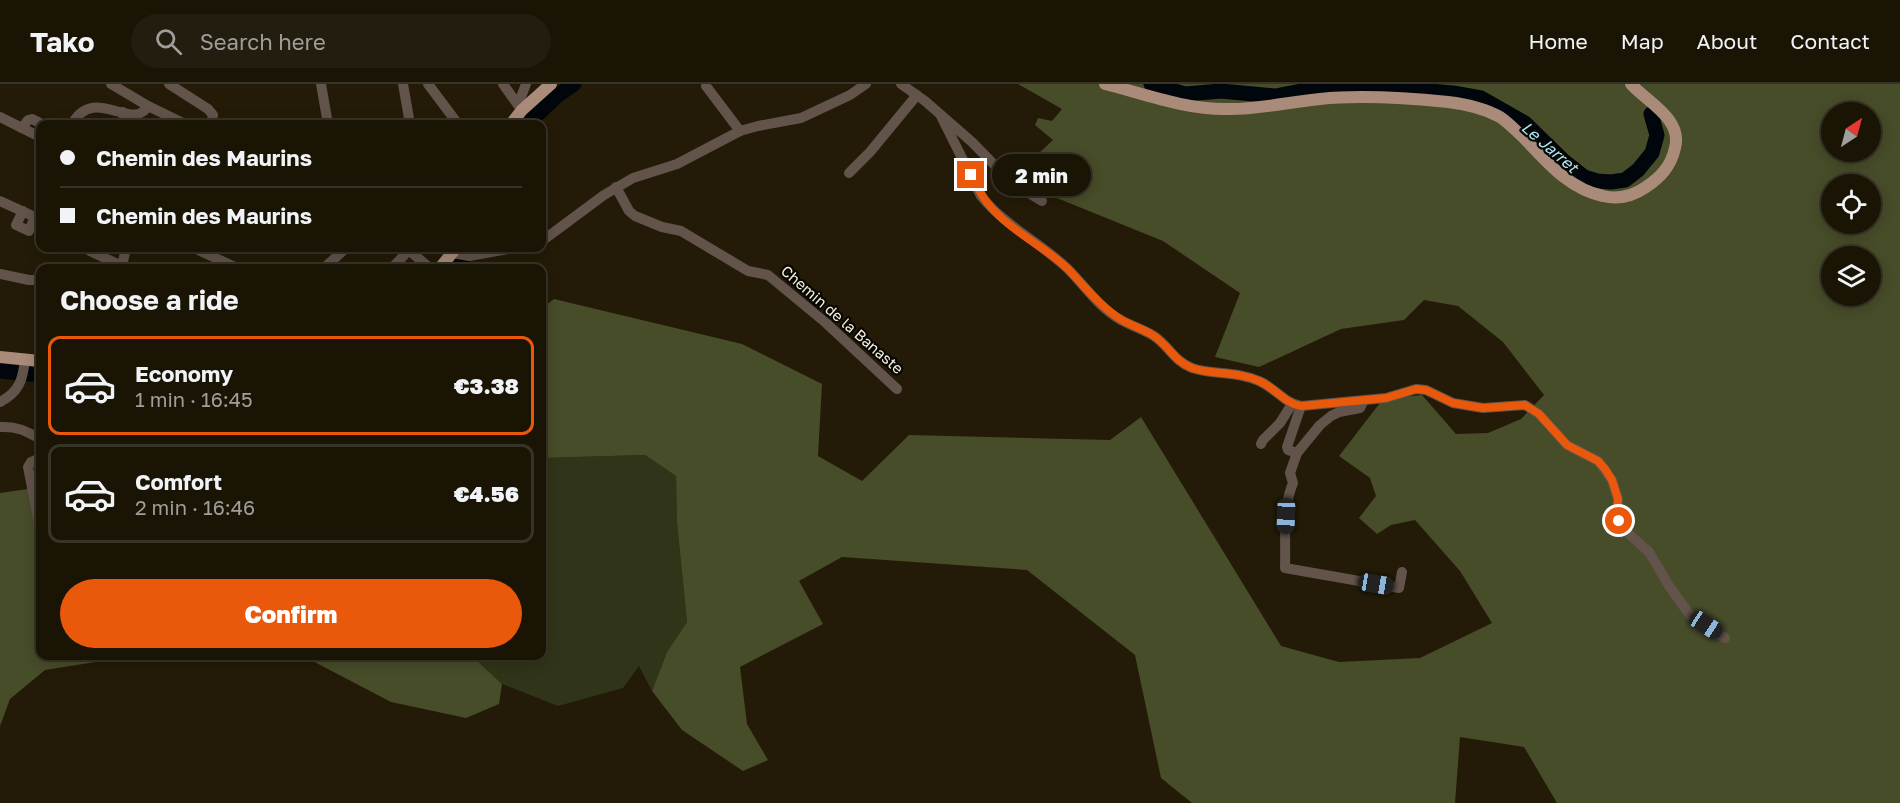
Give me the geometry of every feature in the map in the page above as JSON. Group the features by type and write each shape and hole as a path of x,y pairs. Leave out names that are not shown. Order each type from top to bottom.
{"main road":[{"path":"513,120 520,108 551,84"},
{"path":"1105,84 1200,108 1263,107 1350,97 1430,100 1468,105 1484,110 1506,122 1564,178 1579,189 1610,198 1626,197 1654,181 1666,171 1676,145 1669,119 1631,84"},
{"path":"445,264 459,253"},
{"path":"0,357 24,368 36,362"}],"street":[{"path":"111,84 177,120"},
{"path":"169,84 208,109 213,116 212,120"},
{"path":"321,84 327,120"},
{"path":"403,84 409,120"},
{"path":"428,84 455,120"},
{"path":"503,84 520,108"},
{"path":"520,108 526,84"},
{"path":"546,238 616,187 633,178 677,164 740,131 801,118 866,84"},
{"path":"901,84 972,142 1012,183 1042,201"},
{"path":"706,86 740,131"},
{"path":"849,173 870,152 917,95"},
{"path":"75,120 91,107 99,106 139,115 148,106"},
{"path":"123,112 124,120"},
{"path":"941,116 958,153 990,207 1002,219 1067,269 1112,314 1153,335 1180,361 1191,367 1246,376 1264,383 1297,405 1386,398 1416,389 1426,390 1453,403 1497,408 1525,405 1539,414 1567,445 1598,461 1605,469 1612,480 1618,499 1617,514 1629,534 1649,552 1690,615 1725,638"},
{"path":"0,117 36,135"},
{"path":"22,128 28,120 36,121"},
{"name":"Chemin de la Banaste","path":"616,187 629,211 635,216 662,227 681,231 748,271 768,275 826,322 897,389"},
{"path":"0,201 23,211"},
{"path":"92,252 114,264"},
{"path":"203,252 228,264"},
{"path":"328,264 342,252"},
{"path":"395,264 405,252"},
{"path":"411,252 425,264"},
{"path":"0,274 36,280"},
{"path":"0,402 15,392 24,368"},
{"path":"1364,399 1360,408 1339,412 1320,425 1297,453 1290,473 1293,483 1285,507 1285,568 1399,588 1402,572"},
{"path":"1261,444 1297,405"},
{"path":"1297,405 1287,447 1288,450 1297,453"},
{"path":"0,427 12,426 24,429 36,436"},
{"path":"36,460 30,462 28,467 36,508"}],"green space":[{"path":"1018,84 1900,84 1900,803 1557,803 1524,747 1460,737 1455,803 1192,803 1161,778 1135,655 1027,570 842,557 799,581 823,624 740,667 747,724 768,760 743,771 682,730 652,691 667,652 687,622 677,523 676,476 645,455 546,458 546,305 554,299 742,344 822,384 818,456 862,481 909,435 1110,440 1141,417 1281,646 1339,662 1420,658 1492,623 1460,571 1415,520 1391,525 1377,534 1359,518 1376,496 1370,478 1339,456 1383,399 1422,395 1456,434 1488,433 1521,419 1544,395 1503,342 1458,306 1424,300 1404,320 1341,329 1259,367 1215,357 1240,293 1163,241 1047,194 1049,167 1041,167 1038,154 1053,140 1035,125 1038,118 1052,121 1062,109"},
{"path":"645,455 676,476 677,523 687,622 667,652 652,691 639,666 623,688 558,706 502,684 476,660 546,660 546,458"},
{"path":"35,488 36,490 36,660 104,660 45,670 10,699 0,726 0,493"},
{"path":"311,660 476,660 502,684 499,704 466,718 391,702"}],"waterway":[{"name":"Le Jarret","path":"531,120 558,95 574,84"},
{"name":"Le Jarret","path":"1151,84 1185,94 1221,91 1275,96 1323,87 1359,85 1453,93 1481,98 1525,123 1584,177 1611,182 1625,180 1638,170 1652,153 1657,135 1651,114"},
{"name":"Le Jarret","path":"458,264 467,252"},
{"name":"Le Jarret","path":"0,371 36,375"}],"route":[{"path":"971,175 981,195 1002,219 1067,269 1112,314 1153,335 1180,361 1191,367 1246,376 1264,383 1292,404 1301,406 1386,398 1416,389 1426,390 1453,403 1483,408 1525,405 1546,420 1567,445 1598,461 1605,469 1612,480 1618,499 1619,521"}]}
